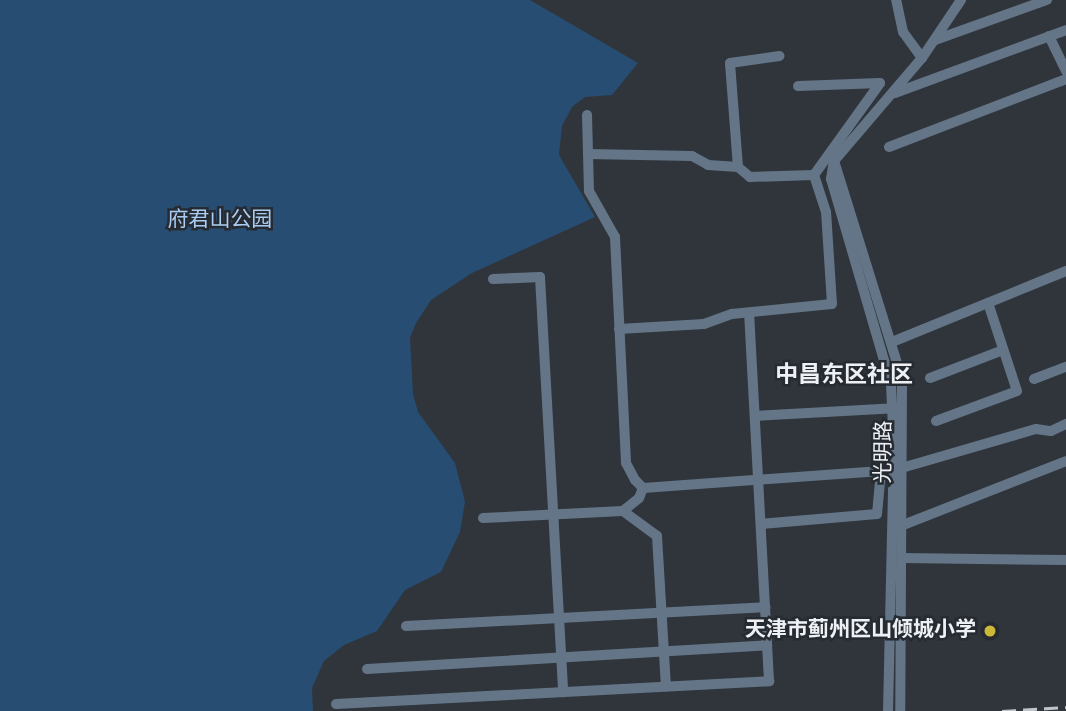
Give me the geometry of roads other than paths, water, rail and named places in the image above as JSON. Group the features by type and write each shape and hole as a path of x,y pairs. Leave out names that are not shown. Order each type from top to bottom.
{"street":[{"path":"896,0 903,32 922,58"},
{"path":"834,161 922,58 961,0"},
{"path":"935,40 1046,0"},
{"path":"892,94 1066,30"},
{"path":"1049,36 1066,71"},
{"path":"738,167 730,63 780,56"},
{"path":"890,147 1066,79"},
{"path":"798,86 880,83 814,175"},
{"path":"587,115 589,191 615,237 626,463 643,488"},
{"path":"588,154 692,156 708,165 738,167 750,177 814,175"},
{"name":"光明路","path":"834,161 892,342 905,467 900,711"},
{"name":"光明路","path":"834,161 831,179 837,208 883,346 899,408 888,711"},
{"path":"619,329 704,324 749,313 832,304 826,212 814,175"},
{"path":"892,342 1066,271"},
{"path":"493,279 540,277 563,692"},
{"path":"936,421 1014,395 1017,391 988,303"},
{"path":"336,704 769,681 749,313"},
{"path":"930,378 1003,350"},
{"path":"1034,379 1066,367"},
{"path":"755,416 899,408"},
{"path":"905,467 1036,429 1051,431 1066,425"},
{"path":"903,525 1066,461"},
{"path":"643,488 881,471 877,514 761,524"},
{"path":"483,518 623,511 639,498 643,488"},
{"path":"623,511 657,536 666,686"},
{"path":"902,558 1066,561"},
{"path":"406,626 765,607"},
{"path":"367,669 767,645"}],"railway":[{"path":"1002,711 1066,707"}],"place":[{"name":"天津市蓟州区山倾城小学","path":"990,631"}],"district":[{"name":"中昌东区社区","path":"844,377"}],"park label":[{"name":"府君山公园","path":"220,221"}]}
